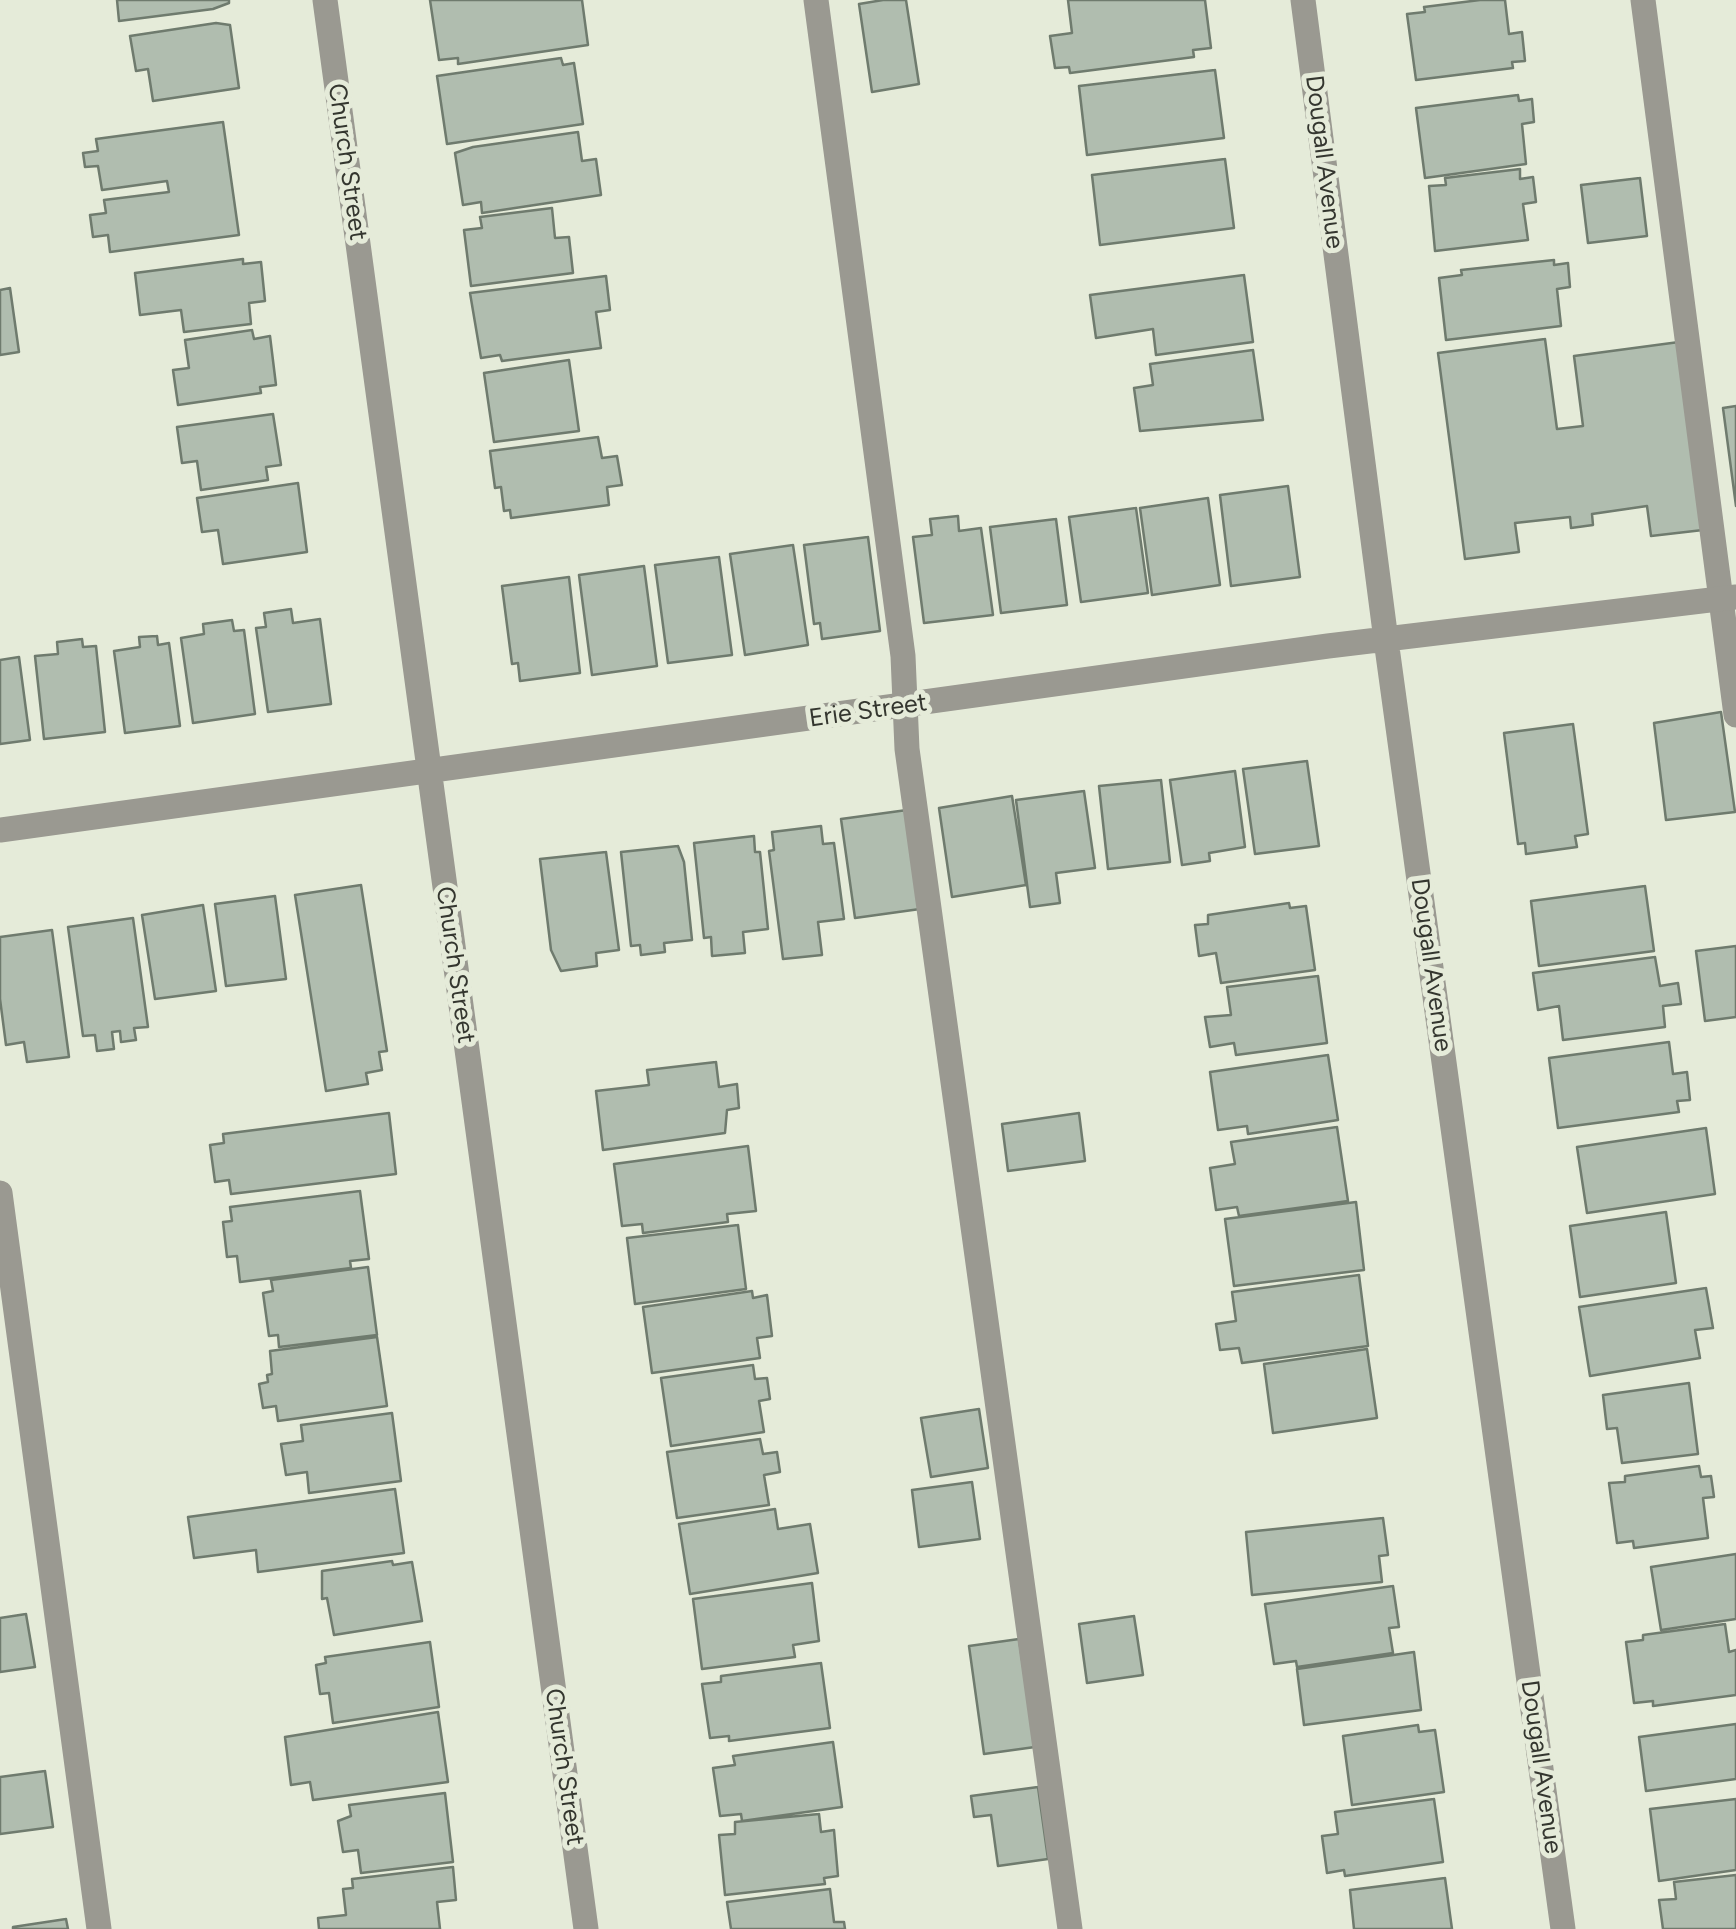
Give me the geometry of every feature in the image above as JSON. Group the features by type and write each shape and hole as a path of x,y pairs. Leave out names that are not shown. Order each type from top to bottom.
{"street":[{"name":"Church Street","path":"325,0 586,1929"},
{"path":"816,0 903,656 907,749 1070,1929"},
{"name":"Dougall Avenue","path":"1303,0 1386,640 1563,1929"},
{"path":"1643,0 1728,598 1736,715"},
{"name":"Erie Street","path":"0,830 1328,646 1728,598"},
{"path":"0,1193 99,1929"}],"building":[{"path":"117,0 229,3 213,9 119,21"},
{"path":"430,0 582,0 588,45 458,64 458,58 439,60"},
{"path":"906,0 919,84 872,92 859,4"},
{"path":"1068,0 1205,0 1211,48 1193,50 1194,57 1070,73 1069,67 1055,68 1050,36 1072,33"},
{"path":"1505,0 1509,34 1522,32 1525,61 1512,62 1513,68 1416,80 1407,14 1425,12 1424,7"},
{"path":"216,23 230,25 239,88 153,101 148,69 136,71 130,36"},
{"path":"561,58 563,65 574,63 583,124 447,144 437,76"},
{"path":"1215,70 1224,138 1087,155 1079,86"},
{"path":"1518,95 1519,101 1532,99 1534,122 1522,124 1526,164 1425,178 1416,108"},
{"path":"223,122 239,235 110,252 108,235 93,237 90,215 106,213 104,200 169,192 167,181 102,190 98,166 85,167 83,153 98,151 96,139"},
{"path":"578,132 582,161 596,159 601,195 482,213 481,202 463,205 455,153"},
{"path":"1225,159 1234,228 1100,245 1092,175"},
{"path":"1520,169 1520,179 1533,177 1536,202 1523,204 1528,240 1435,251 1429,186 1446,185 1445,178"},
{"path":"1640,178 1647,236 1588,243 1581,185"},
{"path":"552,208 555,238 569,237 573,273 471,286 464,230 482,228 480,217"},
{"path":"243,259 243,264 261,262 265,301 249,303 251,324 184,332 181,310 140,315 135,273"},
{"path":"1554,260 1554,265 1568,263 1570,287 1557,289 1561,326 1446,340 1439,278 1462,275 1461,270"},
{"path":"1244,275 1253,342 1156,355 1153,329 1096,338 1090,295"},
{"path":"606,276 610,310 596,312 601,348 502,361 500,355 481,358 470,293"},
{"path":"10,288 19,352 0,355 0,290"},
{"path":"252,330 254,339 270,336 276,385 260,387 261,393 178,405 173,370 189,368 185,340"},
{"path":"1545,339 1557,429 1583,426 1574,356 1679,342 1703,530 1651,536 1647,506 1592,514 1593,525 1571,528 1570,517 1515,523 1519,552 1465,559 1438,353"},
{"path":"1253,350 1263,420 1140,431 1134,388 1153,385 1150,364"},
{"path":"569,360 579,431 494,442 484,373"},
{"path":"1736,406 1736,506 1723,408"},
{"path":"273,414 281,465 266,467 268,480 201,490 197,461 182,463 177,427"},
{"path":"598,437 602,458 617,456 622,485 607,487 609,505 511,518 510,510 504,511 501,487 495,488 490,451"},
{"path":"298,483 307,552 223,564 218,530 202,532 197,498"},
{"path":"1288,486 1300,577 1231,586 1220,495"},
{"path":"1208,498 1220,585 1152,595 1140,508"},
{"path":"1136,508 1148,593 1081,602 1069,517"},
{"path":"958,516 959,531 981,528 993,615 924,623 913,537 932,535 930,519"},
{"path":"1056,519 1067,605 1001,613 990,527"},
{"path":"868,537 880,631 822,639 820,623 814,624 804,545"},
{"path":"793,545 808,645 745,655 730,554"},
{"path":"719,557 732,655 668,663 655,565"},
{"path":"644,566 657,666 592,675 579,575"},
{"path":"569,577 580,673 520,681 518,663 512,664 502,586"},
{"path":"291,609 293,623 320,619 331,704 268,712 256,628 266,627 264,613"},
{"path":"232,620 234,631 244,630 255,714 193,723 181,638 204,634 203,624"},
{"path":"157,636 158,645 169,643 180,726 125,733 114,651 140,647 139,637"},
{"path":"82,639 83,647 96,646 105,732 44,739 35,656 58,654 57,642"},
{"path":"19,657 30,740 0,744 0,660"},
{"path":"1721,712 1735,812 1666,820 1654,723"},
{"path":"1573,724 1588,834 1575,836 1577,847 1526,854 1525,843 1518,844 1504,733"},
{"path":"1307,761 1319,846 1255,854 1243,769"},
{"path":"1235,771 1245,847 1209,853 1210,861 1182,865 1170,780"},
{"path":"1161,780 1170,862 1108,869 1099,786"},
{"path":"1084,791 1095,868 1056,873 1060,903 1030,907 1016,800"},
{"path":"1012,796 1026,885 952,897 939,808"},
{"path":"907,810 920,909 855,918 841,819"},
{"path":"821,826 823,844 834,843 844,919 818,922 822,955 783,959 769,851 774,850 772,832"},
{"path":"754,836 755,852 760,852 768,929 743,932 745,953 712,956 711,937 704,938 694,843"},
{"path":"678,846 684,862 692,940 664,943 665,952 641,955 640,945 631,946 621,852"},
{"path":"606,852 619,950 596,953 597,966 561,971 551,950 540,859"},
{"path":"361,885 387,1051 379,1052 382,1070 366,1073 368,1084 326,1091 295,895"},
{"path":"1645,886 1654,951 1539,966 1531,901"},
{"path":"275,896 286,979 226,986 215,904"},
{"path":"1289,903 1290,908 1306,906 1315,970 1221,983 1216,953 1199,956 1195,925 1208,924 1208,915"},
{"path":"203,905 216,991 155,999 142,915"},
{"path":"133,918 148,1027 134,1028 136,1040 121,1042 120,1031 112,1032 114,1049 97,1051 95,1035 83,1036 68,927"},
{"path":"52,930 69,1057 27,1062 24,1042 6,1045 0,999 0,937"},
{"path":"1736,946 1736,1017 1705,1021 1696,951"},
{"path":"1655,957 1660,986 1678,983 1681,1004 1663,1006 1665,1027 1563,1040 1559,1006 1538,1010 1533,973"},
{"path":"1318,976 1327,1043 1236,1055 1234,1043 1210,1047 1205,1017 1231,1015 1227,987"},
{"path":"1669,1042 1673,1074 1687,1072 1690,1100 1677,1101 1679,1112 1558,1128 1549,1058"},
{"path":"1328,1055 1338,1120 1248,1134 1247,1126 1218,1130 1210,1072"},
{"path":"716,1062 719,1087 737,1084 739,1108 727,1110 725,1133 603,1150 596,1091 649,1085 647,1070"},
{"path":"389,1113 396,1174 231,1194 229,1180 215,1182 210,1145 224,1143 223,1134"},
{"path":"1079,1113 1085,1161 1008,1171 1002,1124"},
{"path":"1337,1127 1348,1201 1239,1216 1237,1207 1216,1210 1210,1168 1235,1164 1231,1142"},
{"path":"1706,1128 1715,1194 1587,1213 1577,1147"},
{"path":"748,1146 756,1211 727,1214 728,1222 643,1233 642,1224 622,1226 614,1164"},
{"path":"360,1191 369,1259 350,1261 351,1268 240,1282 237,1256 227,1257 223,1222 232,1221 230,1207"},
{"path":"1356,1202 1364,1270 1234,1286 1225,1219"},
{"path":"1666,1212 1676,1283 1580,1297 1570,1226"},
{"path":"738,1225 746,1289 635,1304 627,1238"},
{"path":"368,1267 377,1335 279,1347 278,1335 269,1336 263,1293 273,1291 271,1280"},
{"path":"1359,1275 1368,1346 1242,1363 1239,1348 1220,1350 1216,1324 1236,1321 1232,1292"},
{"path":"1706,1288 1713,1328 1695,1330 1700,1358 1590,1376 1579,1307"},
{"path":"752,1291 753,1298 767,1295 772,1336 757,1338 760,1358 652,1373 643,1307"},
{"path":"377,1337 387,1406 278,1421 276,1406 263,1408 259,1384 268,1382 267,1375 272,1374 270,1351"},
{"path":"1367,1349 1377,1418 1273,1433 1264,1364"},
{"path":"753,1365 755,1379 767,1378 770,1399 759,1401 764,1432 671,1446 661,1378"},
{"path":"1689,1383 1698,1454 1622,1463 1617,1428 1607,1429 1603,1395"},
{"path":"979,1409 988,1468 931,1477 921,1418"},
{"path":"392,1413 401,1481 309,1493 307,1472 286,1475 281,1444 303,1441 301,1425"},
{"path":"760,1439 763,1454 777,1452 780,1472 764,1475 769,1505 677,1518 667,1452"},
{"path":"1699,1466 1701,1477 1711,1476 1714,1497 1703,1498 1708,1538 1634,1548 1633,1541 1617,1543 1609,1483 1625,1482 1625,1476"},
{"path":"972,1482 980,1539 919,1547 912,1490"},
{"path":"395,1489 404,1553 258,1572 256,1550 194,1558 188,1517"},
{"path":"775,1509 778,1529 810,1524 818,1573 690,1594 679,1524"},
{"path":"1383,1518 1388,1555 1379,1556 1382,1582 1252,1595 1246,1532"},
{"path":"1736,1554 1736,1619 1661,1630 1651,1567"},
{"path":"392,1561 393,1565 412,1562 422,1621 334,1635 327,1598 322,1599 322,1571"},
{"path":"812,1583 819,1641 793,1645 795,1657 702,1669 693,1599"},
{"path":"1393,1586 1399,1627 1389,1628 1393,1653 1297,1667 1296,1661 1274,1664 1265,1604"},
{"path":"26,1614 35,1667 0,1672 0,1618"},
{"path":"1134,1616 1143,1675 1087,1683 1079,1624"},
{"path":"1725,1624 1729,1652 1736,1650 1736,1695 1653,1706 1653,1701 1634,1703 1626,1642 1643,1640 1643,1635"},
{"path":"1019,1639 1035,1747 984,1754 969,1646"},
{"path":"430,1642 439,1707 333,1723 329,1693 320,1694 316,1665 326,1663 325,1657"},
{"path":"1414,1652 1421,1710 1304,1725 1297,1669"},
{"path":"821,1663 830,1728 729,1741 729,1736 710,1738 702,1684 721,1682 721,1676"},
{"path":"438,1712 448,1782 313,1800 310,1782 291,1785 285,1737"},
{"path":"1736,1724 1736,1779 1646,1791 1639,1737"},
{"path":"1418,1725 1419,1732 1435,1730 1444,1792 1352,1805 1343,1736"},
{"path":"833,1742 842,1807 742,1821 741,1814 720,1816 713,1768 735,1765 733,1756"},
{"path":"45,1771 53,1827 0,1834 0,1777"},
{"path":"1038,1787 1048,1859 998,1866 991,1815 974,1817 971,1796"},
{"path":"445,1793 453,1862 361,1873 358,1850 343,1852 338,1821 351,1816 349,1805"},
{"path":"1434,1799 1443,1862 1345,1876 1344,1870 1327,1873 1322,1836 1338,1834 1335,1812"},
{"path":"1736,1799 1736,1870 1659,1881 1650,1809"},
{"path":"819,1814 821,1832 834,1830 838,1876 824,1878 825,1884 725,1895 719,1835 735,1834 735,1822"},
{"path":"453,1867 456,1900 437,1902 440,1929 319,1929 318,1918 346,1915 343,1889 353,1888 352,1879"},
{"path":"1736,1875 1736,1929 1663,1929 1659,1900 1676,1899 1674,1882"},
{"path":"1445,1878 1452,1929 1354,1929 1350,1890"},
{"path":"830,1889 834,1922 844,1922 845,1929 731,1929 727,1902"},
{"path":"66,1919 68,1929 13,1929 13,1927"}]}
